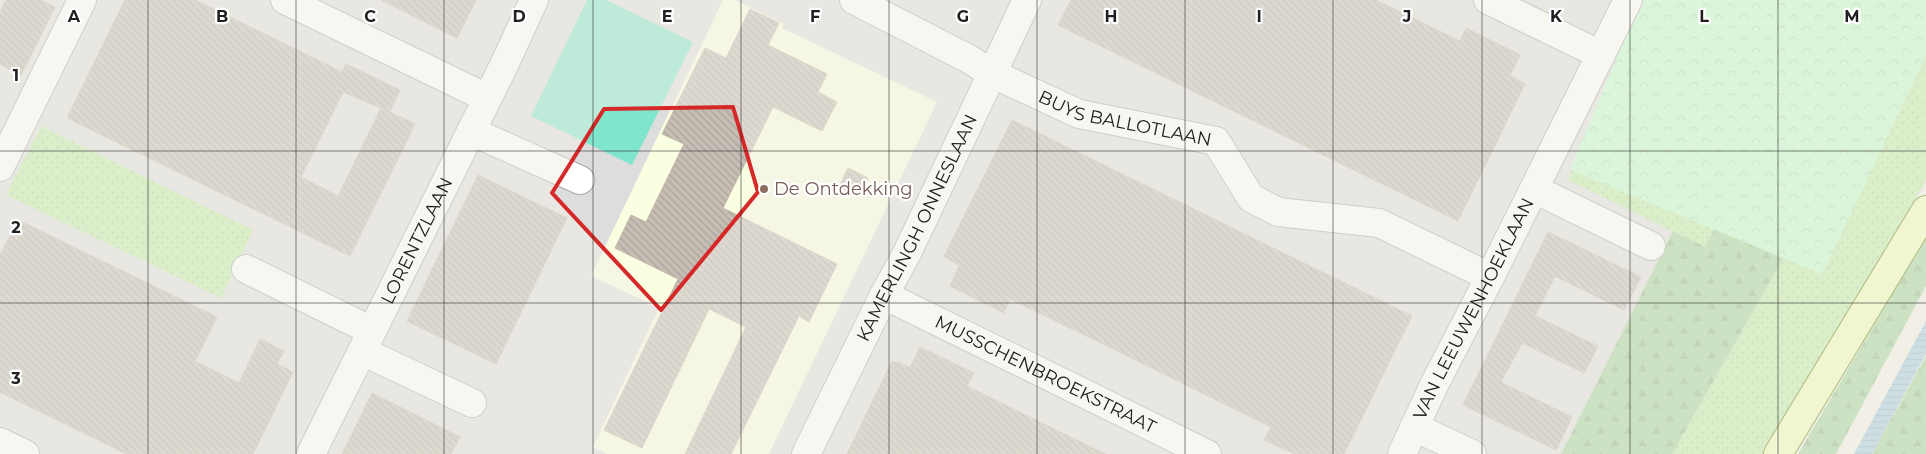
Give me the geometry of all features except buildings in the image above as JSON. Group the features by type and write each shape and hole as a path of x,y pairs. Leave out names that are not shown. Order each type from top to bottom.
{"main road":[{"path":"1778,454 1926,210"}],"street":[{"path":"0,167 6,138 82,0"},
{"path":"286,0 487,98"},
{"name":"LORENTZLAAN","path":"311,454 534,0"},
{"name":"BUYS BALLOTLAAN","path":"854,0 969,59 991,73 1079,114 1216,141 1251,198 1278,212 1379,224 1490,277"},
{"name":"KAMERLINGH ONNESLAAN","path":"806,454 884,295 907,253 1027,0"},
{"path":"1488,0 1601,55"},
{"name":"VAN LEEUWENHOEKLAAN","path":"1402,454 1435,382 1490,277 1628,0"},
{"path":"471,131 580,180"},
{"name":"VAN LEEUWENHOEKLAAN","path":"1534,189 1651,246"},
{"path":"246,269 472,403"},
{"name":"MUSSCHENBROEKSTRAAT","path":"884,295 1207,454"},
{"name":"VAN LEEUWENHOEKLAAN","path":"1414,427 1472,454"},
{"path":"0,442 25,454"}],"highlighted area":[{"path":"733,107 758,192 661,310 552,193 604,109"}],"shaded area":[{"path":"0,0 1926,0 1926,183 1769,454 0,454"},
{"name":"De Ontdekking","path":"723,0 735,0 784,24 782,28 937,102 769,454 607,454 593,447 659,308 591,276"}],"green space":[{"path":"587,0 606,0 693,42 632,165 531,116"},
{"path":"1641,0 1926,0 1926,56 1822,274 1570,170"},
{"path":"1654,0 1926,0 1926,180 1862,290 1762,454 1672,454 1890,70 1895,54 1895,45 1890,32 1882,21 1870,15 1858,14 1848,16 1824,29 1705,247 1568,180 1595,119"},
{"path":"1824,29 1890,70 1672,454 1561,454 1673,231 1705,247"},
{"path":"41,126 253,230 221,298 6,195"},
{"path":"1926,237 1926,286 1836,454 1798,454"},
{"path":"1926,356 1926,454 1872,454"}],"water":[{"path":"1926,321 1926,354 1872,454 1854,454"}],"place":[{"name":"De Ontdekking","path":"764,189"}]}
